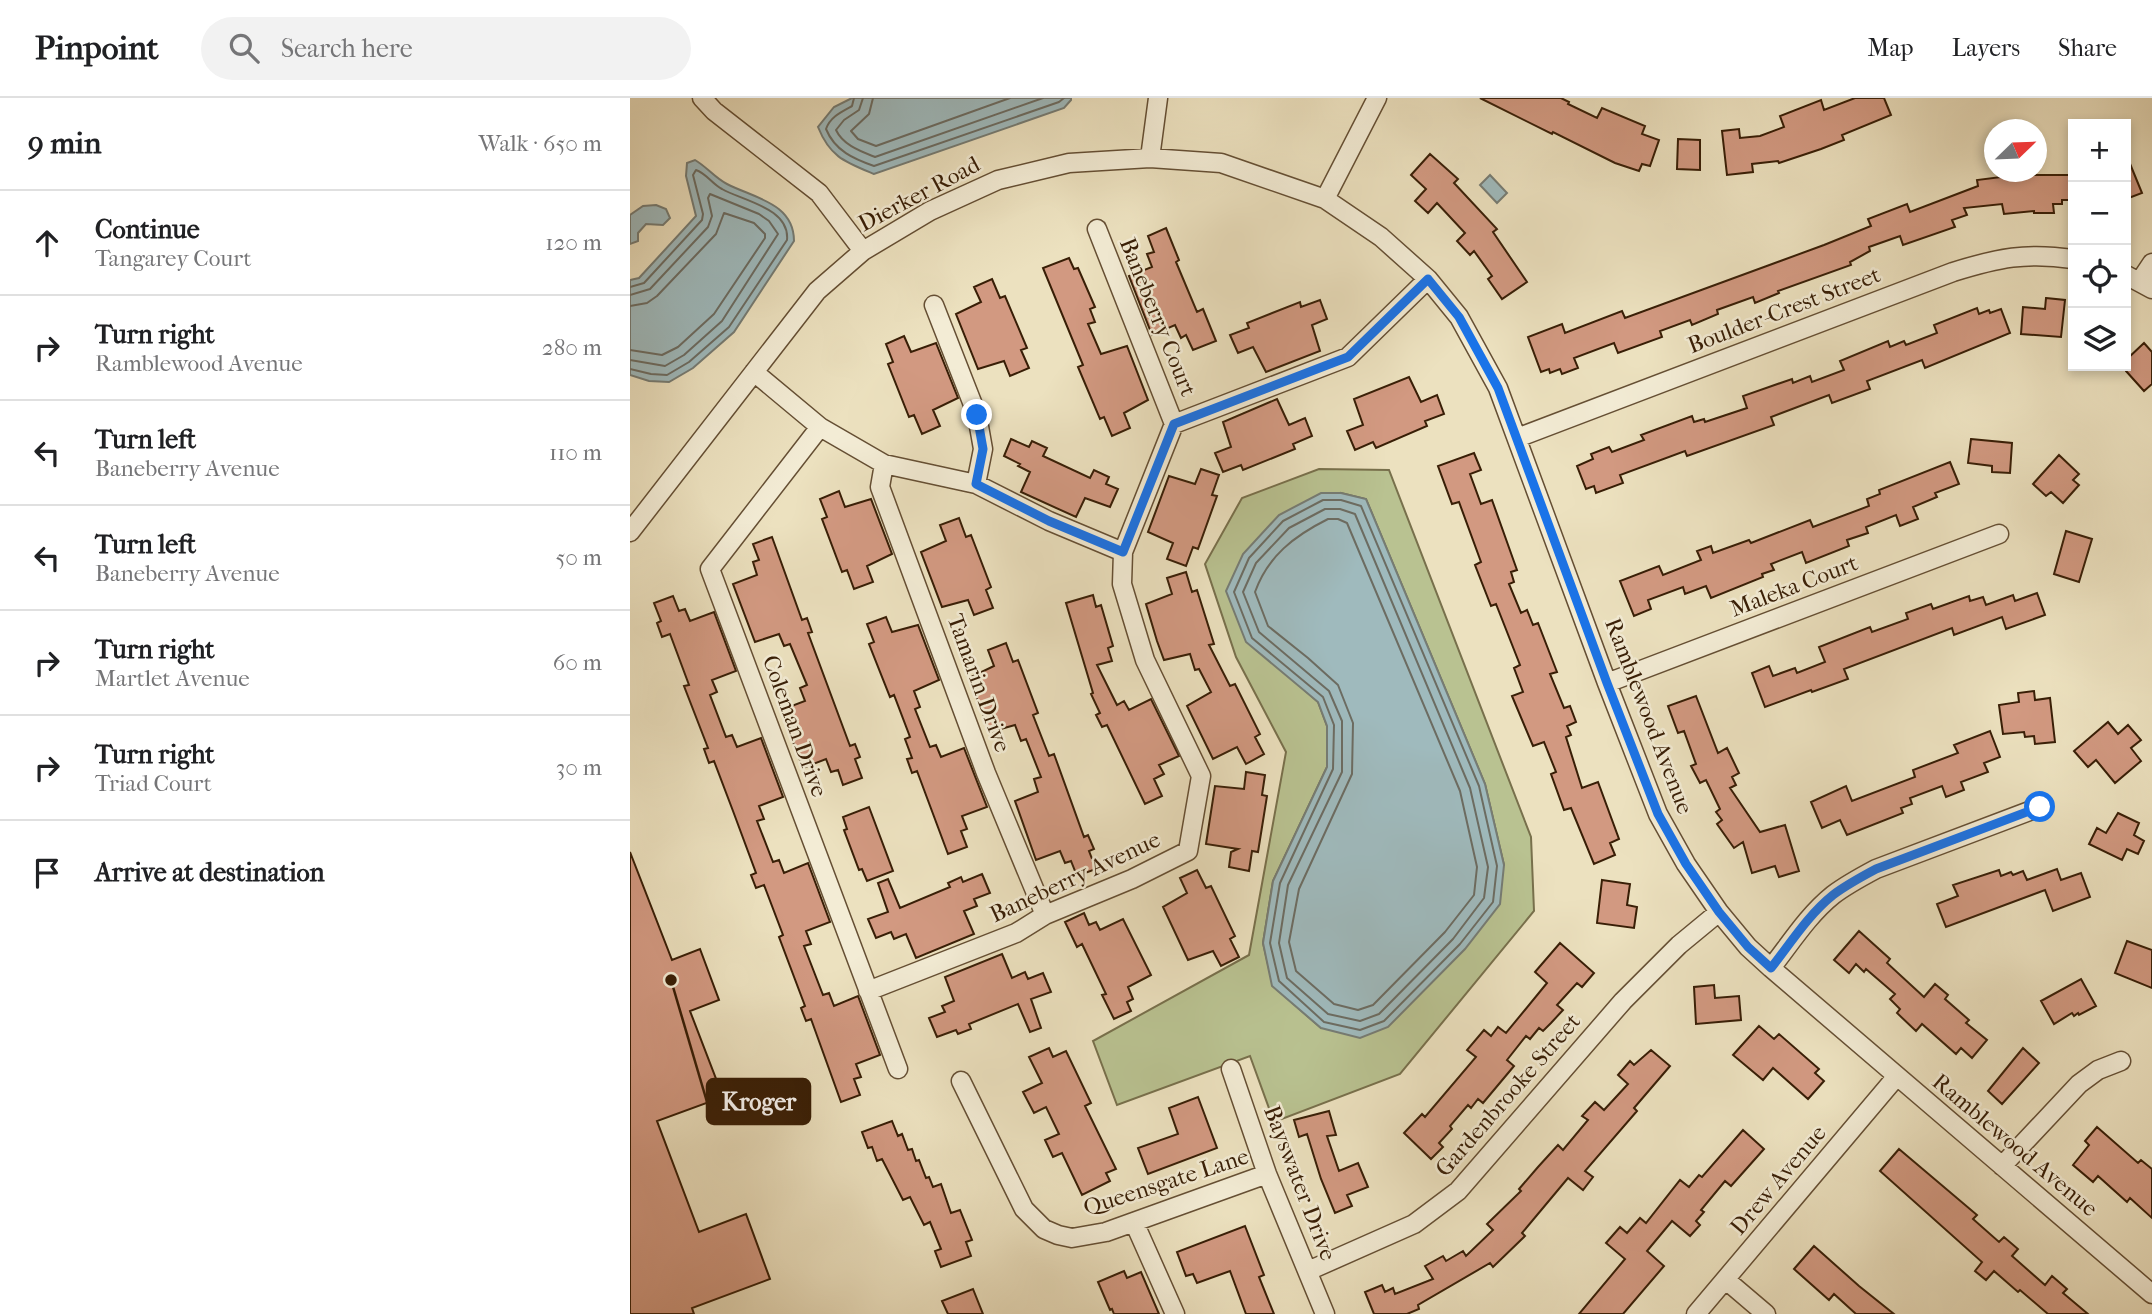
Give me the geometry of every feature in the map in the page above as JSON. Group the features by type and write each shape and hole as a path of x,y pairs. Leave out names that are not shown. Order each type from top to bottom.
{"street":[{"path":"702,98 714,111 819,193 863,251"},
{"path":"1150,158 1157,98"},
{"path":"1325,199 1377,98"},
{"name":"Dierker Road","path":"630,532 817,291 863,251 930,211 998,180 1069,163 1150,158 1221,163 1325,199"},
{"name":"Ramblewood Avenue","path":"1325,199 1381,237 1428,279 1459,317 1498,388 1658,814 1686,864 1719,912 1748,947 1771,968 2152,1294"},
{"name":"Baneberry Court","path":"1097,229 1174,424"},
{"name":"Boulder-Crest Street","path":"1517,438 1953,272 2024,254 2068,258"},
{"path":"2139,282 2152,263"},
{"path":"1174,424 1348,357 1428,279"},
{"path":"934,305 977,415 983,449 976,484"},
{"path":"754,372 820,427 884,464 976,484 1049,521 1123,552"},
{"name":"Baneberry Avenue","path":"868,992 1016,933 1045,915 1132,880 1188,851 1201,776 1144,660 1122,584 1123,552 1174,424"},
{"name":"Coleman Drive","path":"820,427 710,569 898,1069"},
{"name":"Tamarin Drive","path":"884,464 880,487 986,773 1045,915"},
{"name":"Maleka Court","path":"1607,683 1998,534"},
{"path":"1771,968 1823,905 1855,881 1876,869 2040,807"},
{"name":"Gardenbrooke Street","path":"1308,1271 1414,1224 1458,1191 1623,1001 1679,945 1719,912"},
{"path":"2002,1166 2078,1084 2098,1070 2121,1061"},
{"name":"Bayswater Drive","path":"1231,1069 1267,1174 1325,1314"},
{"name":"Drew Avenue","path":"1696,1314 1897,1076"},
{"name":"Queensgate Lane","path":"961,1081 1024,1209 1044,1229 1072,1238 1107,1232 1267,1174"},
{"path":"1135,1222 1175,1314"},
{"path":"1726,1280 1766,1314"}],"green space":[{"path":"1319,469 1389,470 1531,837 1534,911 1400,1074 1274,1122 1250,1056 1117,1105 1093,1041 1249,955 1286,752 1236,657 1205,564 1242,498","holes":["1341,493 1366,499 1485,784 1504,865 1321,1028 1273,986 1263,943 1273,881 1327,767 1327,726 1318,702 1291,678"]}],"water":[{"path":"852,98 1071,100 1064,108 874,174 833,152 818,127 834,107"},
{"path":"695,160 723,182 780,210 792,228 794,241 734,332 693,368 669,382 649,381 630,375 630,280 639,278 696,216 686,176 687,163"},
{"path":"1490,175 1507,193 1497,203 1480,185"},
{"path":"656,205 666,209 670,218 663,225 646,224 638,233 638,241 630,244 630,215 643,206"},
{"path":"1321,493 1341,493 1366,499 1485,784 1504,865 1500,904 1465,949 1388,1027 1360,1038 1321,1028 1272,986 1263,943 1273,881 1327,767 1327,726 1318,702 1246,642 1226,591 1243,554 1279,515"}],"building":[{"path":"1480,98 1561,98 1597,118 1602,108 1645,126 1642,134 1659,140 1650,166 1642,164 1639,171 1615,163"},
{"path":"1855,98 1884,98 1891,115 1842,135 1844,140 1821,149 1779,163 1752,164 1753,172 1727,175 1722,131 1739,129 1740,138 1760,136 1784,127 1780,116 1821,100 1824,110"},
{"path":"1678,139 1700,140 1700,170 1677,169"},
{"path":"1430,154 1458,179 1454,183 1497,229 1493,232 1527,282 1502,299 1488,279 1492,276 1474,251 1470,255 1457,241 1465,233 1437,203 1428,213 1415,201 1426,189 1411,175"},
{"path":"2131,166 2142,193 2131,197"},
{"path":"2047,175 2068,175 2068,200 2062,200 2062,204 2053,204 2054,213 2034,211 2004,214 2002,204 1964,208 1967,215 1952,220 1955,227 1903,245 1900,236 1869,247 1870,251 1850,262 1851,265 1778,291 1779,293 1755,303 1753,297 1717,310 1718,314 1692,325 1690,320 1660,331 1662,337 1618,353 1614,343 1574,358 1578,368 1562,374 1560,369 1550,373 1549,369 1541,372 1528,337 1562,324 1565,333 1622,311 1625,318 1871,226 1868,219 1907,204 1910,212 1978,186 1977,180 2047,182"},
{"path":"1166,228 1179,260 1176,262 1197,312 1203,309 1216,341 1193,350 1186,335 1181,338 1175,325 1152,335 1129,276 1152,267 1147,254 1154,252 1148,236"},
{"path":"1069,258 1074,269 1078,268 1095,307 1090,309 1095,322 1088,324 1101,354 1127,346 1148,400 1124,413 1130,428 1112,436 1104,417 1100,419 1078,367 1083,365 1043,268"},
{"path":"992,279 1000,298 1005,296 1027,348 1021,350 1029,368 1010,376 1004,361 978,369 956,314 981,302 974,287"},
{"path":"2046,298 2065,300 2061,337 2021,334 2023,307 2045,309"},
{"path":"1320,300 1327,319 1312,325 1320,351 1266,372 1253,347 1238,353 1230,335 1249,328 1247,323 1300,302 1301,307"},
{"path":"1977,308 1979,314 2001,309 2010,333 1925,368 1922,360 1867,381 1870,389 1832,403 1829,395 1771,417 1774,425 1687,456 1685,451 1620,475 1623,483 1596,493 1594,486 1586,489 1577,466 1593,459 1591,454 1609,447 1612,452 1644,440 1641,435 1692,416 1694,422 1704,419 1705,422 1747,408 1743,396 1792,379 1793,383 1810,376 1812,382 1844,370 1840,361 1888,341 1890,347 1904,341 1906,345 1937,333 1934,325"},
{"path":"904,336 911,352 936,343 958,398 933,410 940,426 922,434 914,415 909,417 888,364 893,362 886,344"},
{"path":"2144,343 2152,352 2152,384 2144,391 2126,371 2131,371 2131,355"},
{"path":"1409,377 1421,402 1437,395 1444,414 1425,421 1427,426 1376,448 1373,442 1355,450 1347,431 1363,425 1354,399"},
{"path":"1277,399 1289,425 1305,418 1312,436 1293,444 1295,449 1243,470 1241,465 1223,472 1215,453 1231,447 1223,422"},
{"path":"1011,439 1029,447 1032,441 1047,448 1043,456 1090,478 1094,470 1109,477 1106,484 1118,489 1110,507 1085,498 1076,517 1021,492 1030,472 1004,456"},
{"path":"1971,439 2012,443 2010,473 1992,472 1992,466 1968,463"},
{"path":"1474,453 1481,470 1470,474 1481,504 1492,500 1517,570 1511,572 1514,582 1509,584 1521,613 1527,610 1533,625 1538,623 1557,672 1550,674 1564,708 1570,706 1576,722 1567,726 1571,735 1566,737 1582,788 1598,782 1619,839 1610,843 1615,855 1594,864 1571,808 1564,810 1551,774 1556,772 1544,742 1533,746 1512,696 1523,692 1514,668 1520,665 1496,604 1491,606 1475,565 1481,562 1459,502 1452,504 1438,466"},
{"path":"2059,455 2079,474 2073,480 2079,485 2063,503 2051,492 2046,496 2033,484"},
{"path":"1950,462 1959,484 1935,493 1937,497 1913,507 1918,519 1900,526 1896,515 1866,527 1868,533 1847,540 1849,546 1806,563 1802,552 1771,564 1774,570 1762,574 1763,577 1711,598 1706,586 1685,594 1683,587 1648,600 1651,609 1634,616 1620,581 1659,566 1663,575 1701,560 1697,551 1711,546 1713,553 1749,540 1751,543 1810,520 1813,527 1869,506 1867,499 1880,494 1879,490"},
{"path":"1201,469 1219,475 1212,495 1217,496 1198,549 1193,547 1186,566 1167,559 1173,543 1148,532 1169,476 1195,484"},
{"path":"839,491 845,507 871,499 892,554 867,566 873,582 854,589 847,570 842,572 822,519 827,517 820,499"},
{"path":"959,518 966,537 971,535 991,587 986,590 993,608 974,615 968,600 942,607 921,552 946,541 940,525"},
{"path":"2066,531 2092,539 2079,582 2054,574"},
{"path":"772,537 802,620 807,618 812,632 808,633 850,746 855,744 860,757 855,759 862,778 843,785 838,770 831,772 826,759 803,768 781,710 805,701 800,688 807,685 790,644 784,646 779,634 755,642 733,584 757,575 753,562 759,560 753,544"},
{"path":"1186,572 1192,592 1197,590 1214,644 1209,645 1230,686 1235,684 1260,734 1255,737 1264,754 1246,764 1237,747 1213,759 1187,706 1211,692 1199,669 1195,670 1190,654 1164,660 1157,641 1146,604 1172,594 1167,578"},
{"path":"2037,593 2045,615 2006,629 2002,617 1954,635 1952,628 1844,669 1848,679 1765,707 1752,673 1769,666 1773,676 1795,668 1797,673 1825,662 1819,647 1870,627 1872,632 1908,619 1906,613 1931,604 1933,609 1969,596 1970,601 1983,597 1986,605 2013,595 2015,601"},
{"path":"1093,595 1096,607 1101,605 1113,646 1108,648 1112,661 1097,665 1117,705 1124,701 1129,710 1151,699 1179,756 1159,765 1164,774 1154,779 1162,796 1145,804 1107,725 1102,727 1096,715 1100,713 1091,694 1093,693 1066,603"},
{"path":"673,596 679,611 685,609 690,621 714,612 736,671 712,680 717,692 710,695 726,737 732,735 737,747 761,738 783,797 759,806 764,819 757,821 773,862 779,860 784,873 808,863 830,922 806,931 811,944 804,946 823,995 829,993 834,1006 858,996 880,1055 856,1064 861,1077 854,1079 860,1095 841,1102 811,1019 806,1021 801,1008 805,1006 779,937 783,935 764,885 756,888 751,875 756,873 733,811 714,761 709,763 704,749 708,748 684,686 689,685 670,634 662,637 657,623 661,621 654,603"},
{"path":"886,617 892,632 918,625 939,680 914,691 920,707 915,709 930,747 936,745 941,757 964,748 987,807 962,816 967,829 961,831 967,847 948,854 917,771 912,773 907,759 912,758 905,739 910,737 894,695 890,697 869,644 874,642 867,624"},
{"path":"1006,643 1013,662 1018,660 1038,713 1033,715 1049,756 1054,754 1084,837 1088,835 1094,849 1089,851 1096,869 1077,876 1071,861 1065,863 1060,851 1036,860 1015,801 1038,792 1034,779 1041,777 1026,739 1021,741 1015,725 990,732 969,678 994,666 988,650"},
{"path":"2034,691 2035,700 2050,698 2055,742 2035,744 2034,736 2025,737 2024,732 2003,734 1999,705 2019,702 2018,693"},
{"path":"1696,696 1718,753 1727,748 1739,773 1732,777 1736,785 1730,788 1760,832 1785,825 1799,871 1779,877 1775,866 1752,873 1743,842 1734,848 1717,824 1722,820 1716,812 1720,809 1706,780 1700,783 1691,766 1696,764 1684,731 1678,733 1668,706"},
{"path":"2108,722 2118,734 2128,725 2141,740 2131,748 2141,761 2115,783 2096,760 2088,767 2074,751"},
{"path":"1990,731 2000,757 1984,763 1988,772 1961,782 1964,790 1946,797 1942,786 1910,798 1912,804 1901,808 1903,813 1847,835 1840,820 1822,828 1811,802 1846,786 1852,801 1915,777 1913,770 1958,753 1954,745"},
{"path":"1246,772 1265,775 1262,795 1267,796 1258,852 1252,851 1249,871 1229,867 1231,852 1238,849 1206,844 1215,786 1244,789"},
{"path":"869,807 893,871 867,881 862,869 859,870 844,830 847,829 843,817"},
{"path":"2118,813 2139,823 2134,835 2144,841 2138,854 2127,849 2122,860 2089,844 2097,828 2106,833"},
{"path":"630,852 672,960 700,949 719,1000 690,1011 723,1097 657,1121 699,1232 746,1214 770,1279 692,1308 694,1314 630,1314"},
{"path":"2057,869 2061,880 2081,873 2090,897 2053,911 2045,890 1946,927 1937,904 1958,896 1953,885 1999,870 2001,876 2023,871 2027,880"},
{"path":"1197,870 1206,888 1211,886 1235,936 1230,939 1239,957 1221,966 1213,951 1188,960 1163,907 1187,893 1180,878"},
{"path":"982,874 990,893 974,899 977,906 964,911 974,934 916,958 906,934 894,939 891,932 876,938 868,919 888,912 878,883 888,879 900,908 950,887 948,883 961,877 963,882"},
{"path":"1602,880 1630,884 1627,905 1637,907 1634,928 1597,923"},
{"path":"1084,913 1089,925 1096,922 1100,930 1123,919 1151,975 1128,987 1133,999 1127,1002 1131,1011 1114,1019 1102,995 1106,994 1082,944 1077,947 1065,922"},
{"path":"1859,931 1890,959 1887,963 1924,997 1935,984 1948,995 1945,999 1969,1020 1966,1023 1987,1040 1972,1058 1961,1048 1956,1054 1922,1024 1916,1031 1897,1013 1900,1009 1890,999 1895,994 1866,969 1864,972 1856,964 1849,973 1834,960"},
{"path":"2127,941 2152,950 2152,988 2115,973"},
{"path":"1560,943 1594,973 1582,987 1577,983 1557,1005 1563,1010 1543,1031 1539,1028 1530,1039 1526,1036 1507,1060 1514,1066 1483,1103 1478,1099 1471,1108 1468,1105 1439,1143 1443,1147 1431,1159 1404,1133 1422,1114 1425,1117 1476,1057 1467,1050 1484,1030 1491,1036 1498,1027 1506,1033 1547,983 1535,972"},
{"path":"1002,954 1012,978 1025,972 1028,979 1043,973 1051,992 1031,999 1041,1028 1030,1032 1018,1004 969,1024 971,1029 958,1034 956,1030 937,1037 929,1018 945,1012 942,1006 954,1001 945,977"},
{"path":"2081,979 2096,1006 2079,1015 2078,1013 2074,1016 2072,1013 2054,1024 2041,1001"},
{"path":"1714,985 1715,998 1739,996 1741,1020 1696,1024 1694,987"},
{"path":"1759,1026 1774,1039 1779,1034 1819,1069 1815,1073 1824,1081 1808,1099 1773,1068 1763,1080 1733,1055"},
{"path":"1049,1048 1053,1057 1066,1051 1091,1103 1085,1106 1116,1169 1106,1173 1110,1181 1082,1195 1062,1153 1053,1157 1045,1140 1059,1134 1046,1107 1034,1113 1023,1092 1042,1083 1029,1057"},
{"path":"2023,1048 2039,1063 2002,1104 1988,1091"},
{"path":"1651,1050 1670,1066 1634,1108 1637,1111 1585,1171 1593,1177 1583,1190 1568,1178 1522,1233 1525,1236 1493,1267 1490,1263 1407,1314 1374,1314 1365,1292 1382,1285 1385,1292 1393,1288 1395,1294 1433,1279 1425,1266 1443,1256 1446,1261 1463,1251 1466,1256 1493,1230 1487,1224 1521,1191 1519,1189 1558,1145 1563,1150 1588,1120 1582,1116 1595,1102 1604,1110 1628,1084 1618,1075 1630,1061 1634,1065"},
{"path":"1198,1097 1217,1148 1148,1174 1138,1148 1178,1134 1169,1108"},
{"path":"1329,1111 1336,1135 1327,1136 1339,1171 1358,1163 1368,1187 1347,1195 1352,1206 1335,1213 1307,1134 1299,1137 1294,1120"},
{"path":"892,1121 898,1136 902,1134 908,1150 912,1149 916,1161 919,1160 933,1187 941,1184 951,1213 960,1210 972,1240 966,1242 971,1256 941,1267 935,1251 941,1249 930,1222 924,1225 910,1197 903,1200 882,1159 877,1161 872,1147 868,1148 862,1132"},
{"path":"2097,1127 2138,1163 2141,1160 2152,1169 2152,1218 2130,1198 2127,1202 2098,1176 2093,1182 2073,1165 2089,1145 2085,1141"},
{"path":"1743,1130 1764,1149 1731,1186 1725,1181 1701,1210 1704,1212 1696,1221 1700,1225 1690,1236 1672,1221 1647,1251 1664,1266 1623,1314 1579,1314 1625,1259 1606,1243 1620,1227 1627,1233 1640,1218 1646,1223 1680,1180 1689,1187 1699,1175 1702,1177"},
{"path":"1899,1149 1977,1215 1973,1219 1999,1242 2004,1237 2018,1249 2012,1256 2045,1285 2052,1276 2067,1289 2063,1293 2088,1314 2048,1314 1994,1271 1986,1280 1975,1271 1982,1262 1880,1171"},
{"path":"1245,1226 1264,1275 1259,1277 1274,1314 1246,1314 1230,1271 1197,1283 1193,1274 1186,1276 1177,1252"},
{"path":"1814,1246 1894,1314 1856,1314 1834,1294 1829,1300 1794,1269"},
{"path":"1124,1271 1127,1278 1141,1272 1159,1314 1114,1314 1112,1309 1110,1310 1098,1282"},
{"path":"973,1289 983,1314 948,1314 942,1301"}],"place":[{"name":"Kroger","path":"671,980"}],"route":[{"path":"977,415 983,449 976,484 1049,521 1123,552 1174,424 1348,357 1428,279 1459,317 1498,388 1658,814 1686,864 1719,912 1748,947 1771,968 1831,896 1855,881 1876,869 2040,807"}]}
